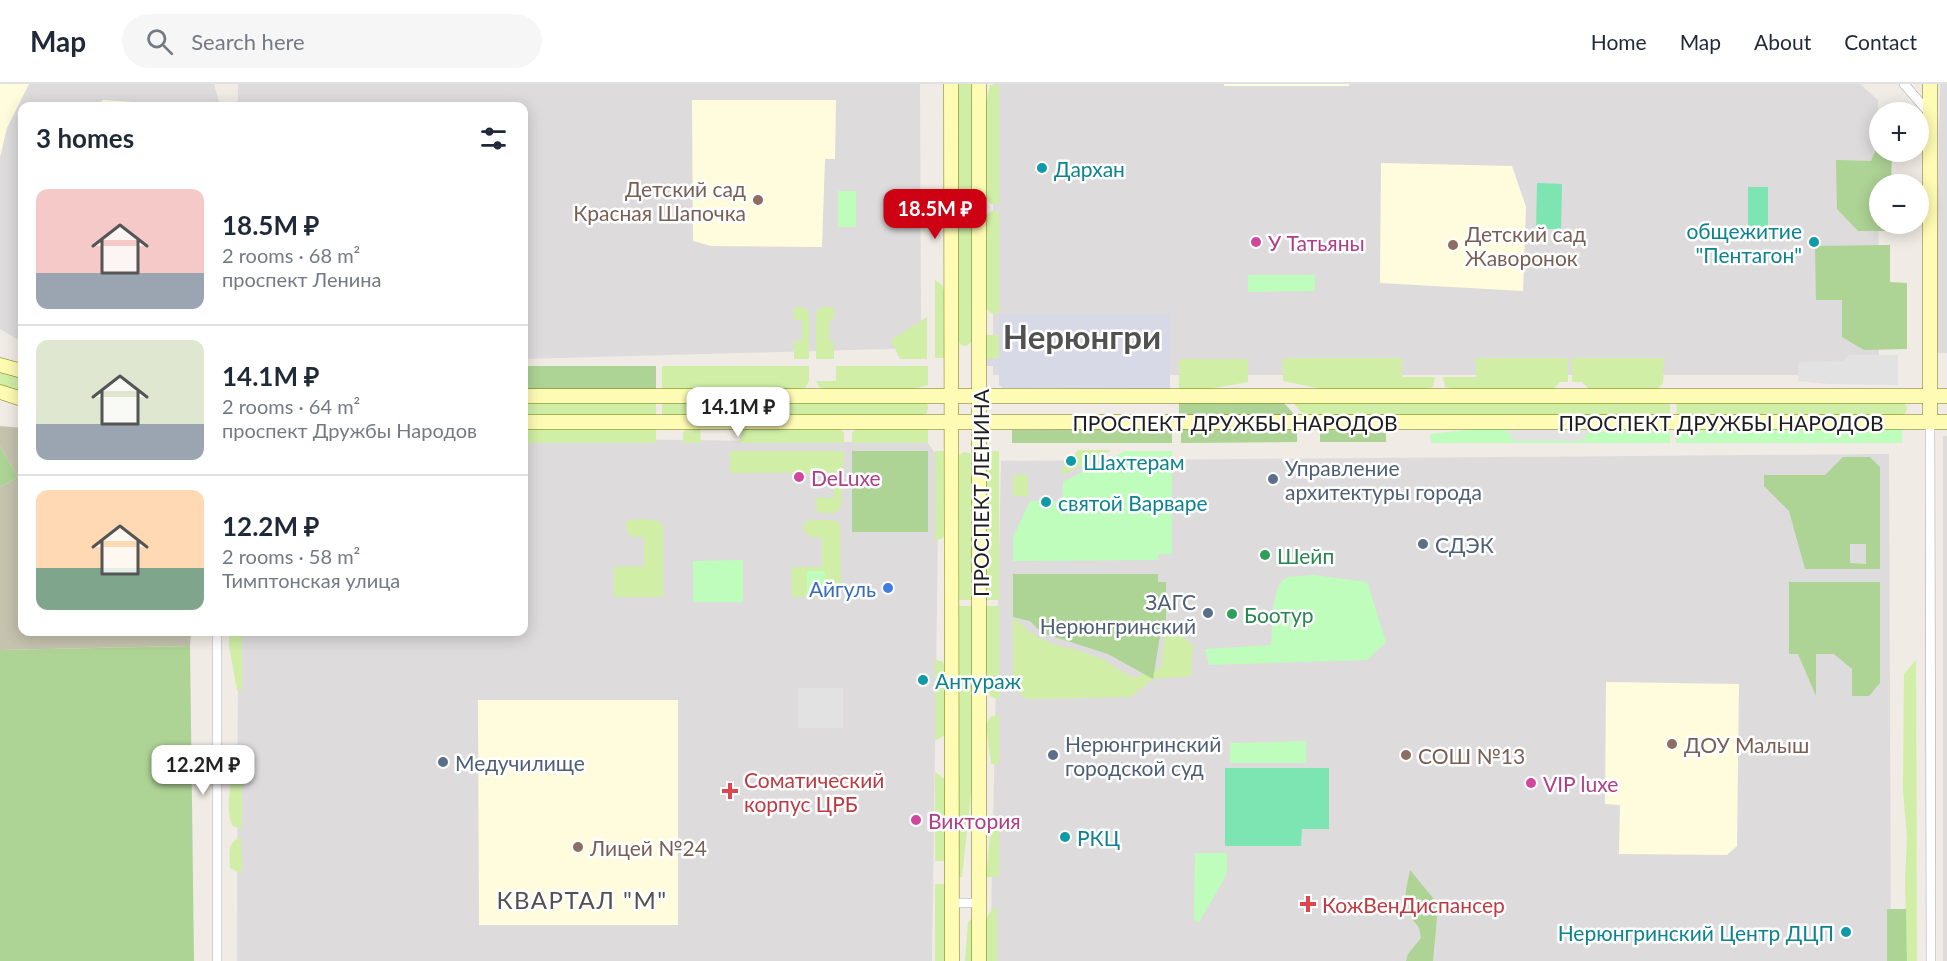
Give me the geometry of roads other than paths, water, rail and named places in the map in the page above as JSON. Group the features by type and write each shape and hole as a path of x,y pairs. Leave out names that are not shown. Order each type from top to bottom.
{"street":[{"name":"ПРОСПЕКТ ЛЕНИНА","path":"951,84 952,961"},
{"name":"ПРОСПЕКТ ЛЕНИНА","path":"979,84 979,961"},
{"path":"1904,84 1930,114"},
{"path":"1930,84 1931,961"},
{"path":"0,365 18,370"},
{"path":"0,392 18,398"},
{"name":"ПРОСПЕКТ ДРУЖБЫ НАРОДОВ","path":"528,396 1947,396"},
{"name":"ПРОСПЕКТ ДРУЖБЫ НАРОДОВ","path":"528,422 1947,422"},
{"path":"217,636 217,961"},
{"path":"952,903 979,903"}],"place":[{"name":"Дархан","path":"1042,168"},
{"name":"Детский сад Красная Шапочка","path":"758,200"},
{"name":"У Татьяны","path":"1256,242"},
{"name":"общежитие \"Пентагон\"","path":"1814,242"},
{"name":"Детский сад Жаворонок","path":"1453,245"},
{"name":"Шахтерам","path":"1071,461"},
{"name":"DeLuxe","path":"799,477"},
{"name":"Управление архитектуры города","path":"1273,479"},
{"name":"святой Варваре","path":"1046,502"},
{"name":"СДЭК","path":"1423,544"},
{"name":"Шейп","path":"1265,555"},
{"name":"Айгуль","path":"888,588"},
{"name":"ЗАГС Нерюнгринский","path":"1208,613"},
{"name":"Боотур","path":"1232,614"},
{"name":"Антураж","path":"923,680"},
{"name":"ДОУ Малыш","path":"1672,744"},
{"name":"Нерюнгринский городской суд","path":"1053,755"},
{"name":"СОШ №13","path":"1406,755"},
{"name":"Медучилище","path":"443,762"},
{"name":"VIP luxe","path":"1531,783"},
{"name":"Соматический корпус ЦРБ","path":"730,791"},
{"name":"Виктория","path":"916,820"},
{"name":"РКЦ","path":"1065,837"},
{"name":"Лицей №24","path":"578,847"},
{"name":"КожВенДиспансер","path":"1308,904"},
{"name":"Нерюнгринский Центр ДЦП","path":"1846,932"}],"district":[{"name":"Нерюнгри","path":"1082,336"},
{"name":"КВАРТАЛ \"М\"","path":"582,899"}]}
